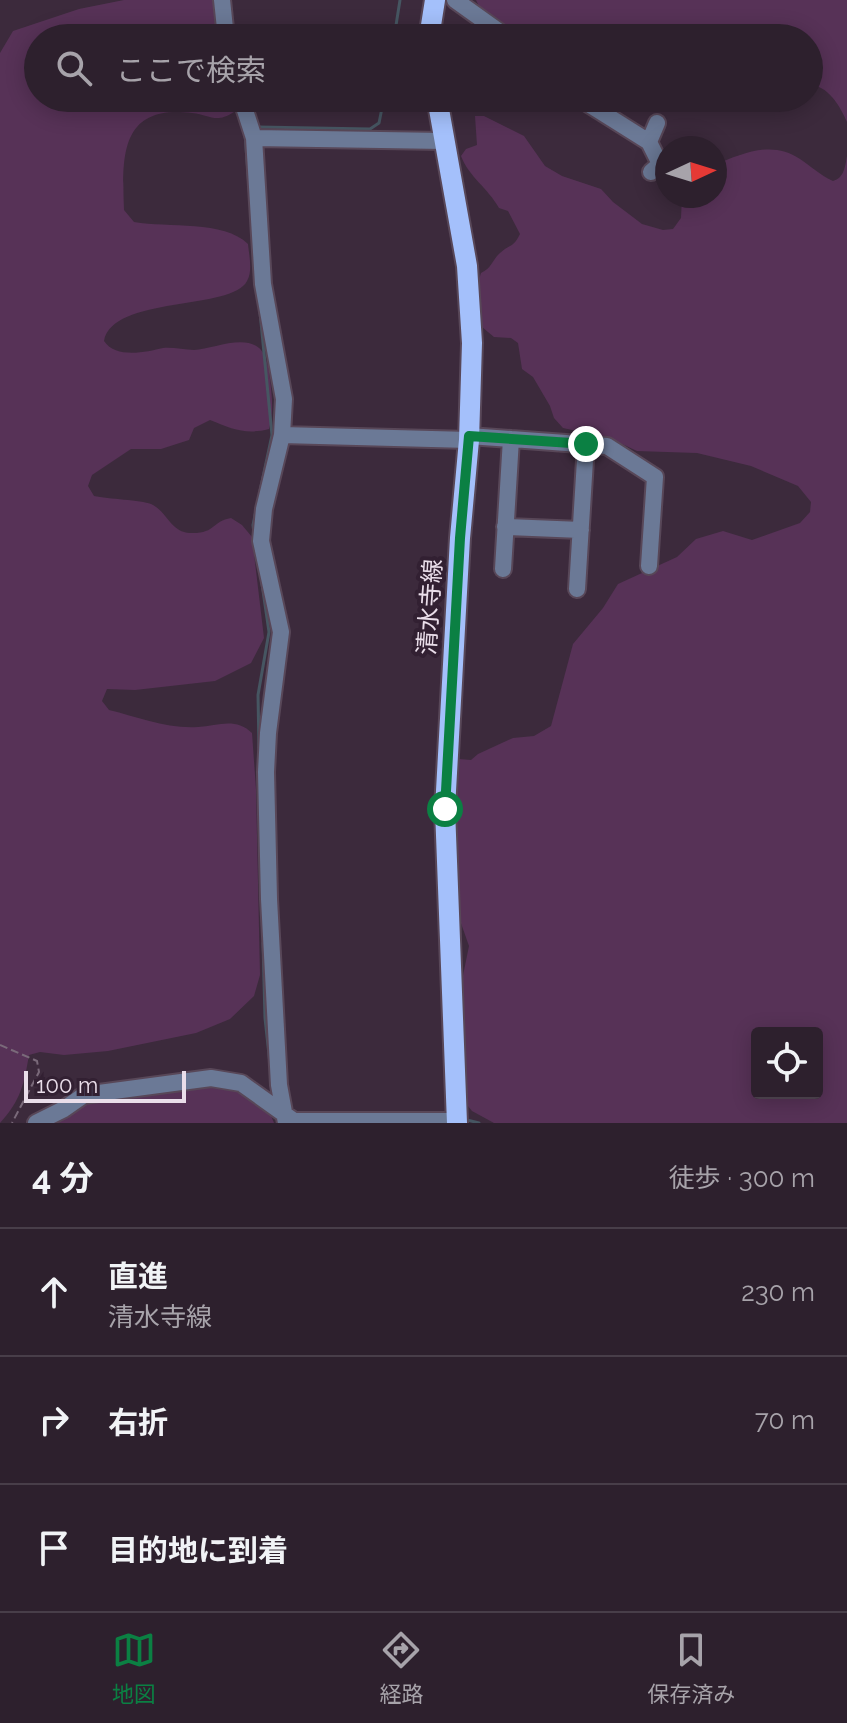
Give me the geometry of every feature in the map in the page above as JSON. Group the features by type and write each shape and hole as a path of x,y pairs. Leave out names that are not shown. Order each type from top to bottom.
{"main road":[{"path":"431,24 435,0"},
{"name":"清水寺線","path":"439,112 467,266 471,306 469,438 459,553 445,809 457,1122"}],"street":[{"path":"222,0 225,24"},
{"path":"455,0 488,24"},
{"path":"246,112 254,138 263,284 284,399 282,435 264,509 261,541 281,632 266,772 279,1085 285,1117"},
{"path":"601,112 649,142 655,156"},
{"path":"649,142 657,123"},
{"path":"254,138 444,141"},
{"path":"282,435 511,439 607,446 655,477 649,566"},
{"path":"503,569 511,439"},
{"path":"577,589 586,444"},
{"path":"505,527 581,530"},
{"path":"36,1123 84,1095 211,1078 241,1083 294,1121 457,1122"}],"path":[{"path":"0,1045 37,1061 39,1072 12,1123"}],"shaded area":[{"path":"124,0 214,0 219,5 220,24 34,24 79,9"},
{"path":"476,0 847,0 847,122 837,103 823,90 823,24 501,24 482,12"},
{"path":"24,27 24,112 168,112 138,125 130,138 124,171 124,210 134,222 210,228 238,236 248,244 249,277 237,290 220,297 128,316 112,326 104,341 116,350 132,353 167,348 194,350 238,342 255,345 267,363 272,410 269,429 239,430 210,420 194,428 189,440 161,449 131,449 92,475 88,486 94,496 151,504 183,532 205,532 231,518 252,537 264,638 251,663 215,681 135,690 107,689 102,701 109,710 164,724 198,727 233,724 252,733 260,975 254,996 230,1019 196,1033 108,1051 64,1055 40,1052 29,1055 20,1091 13,1107 0,1123 0,53 13,31"},
{"path":"168,112 234,112 222,118"},
{"path":"475,116 484,116 524,136 545,166 562,176 601,189 642,224 663,230 673,229 681,218 681,208 727,208 727,161 758,150 779,150 790,153 833,181 842,175 847,156 847,1123 494,1123 472,1111 463,1100 458,1000 469,946 456,909 453,763 459,759 471,760 513,738 534,736 551,726 573,644 618,584 677,557 696,539 723,531 752,540 800,523 810,512 811,502 798,486 751,466 697,453 637,451 609,438 563,428 554,418 533,377 522,369 518,343 511,338 494,337 482,327 477,286 481,273 520,234 508,211 499,208 464,163 461,156 466,149 477,145"},
{"path":"184,1085 240,1085 267,1106 274,1123 57,1123 67,1112 97,1098"}],"waterway":[{"path":"396,24 400,0"},
{"path":"258,127 370,129 379,123 381,112"},
{"path":"245,134 251,213"},
{"path":"260,312 272,435 260,491"},
{"path":"254,534 256,510"},
{"path":"259,748 258,695 269,632 261,577"},
{"path":"263,943 270,1064"},
{"path":"463,1119 479,1123"}],"route":[{"path":"445,809 460,538 469,436 586,444"}]}
